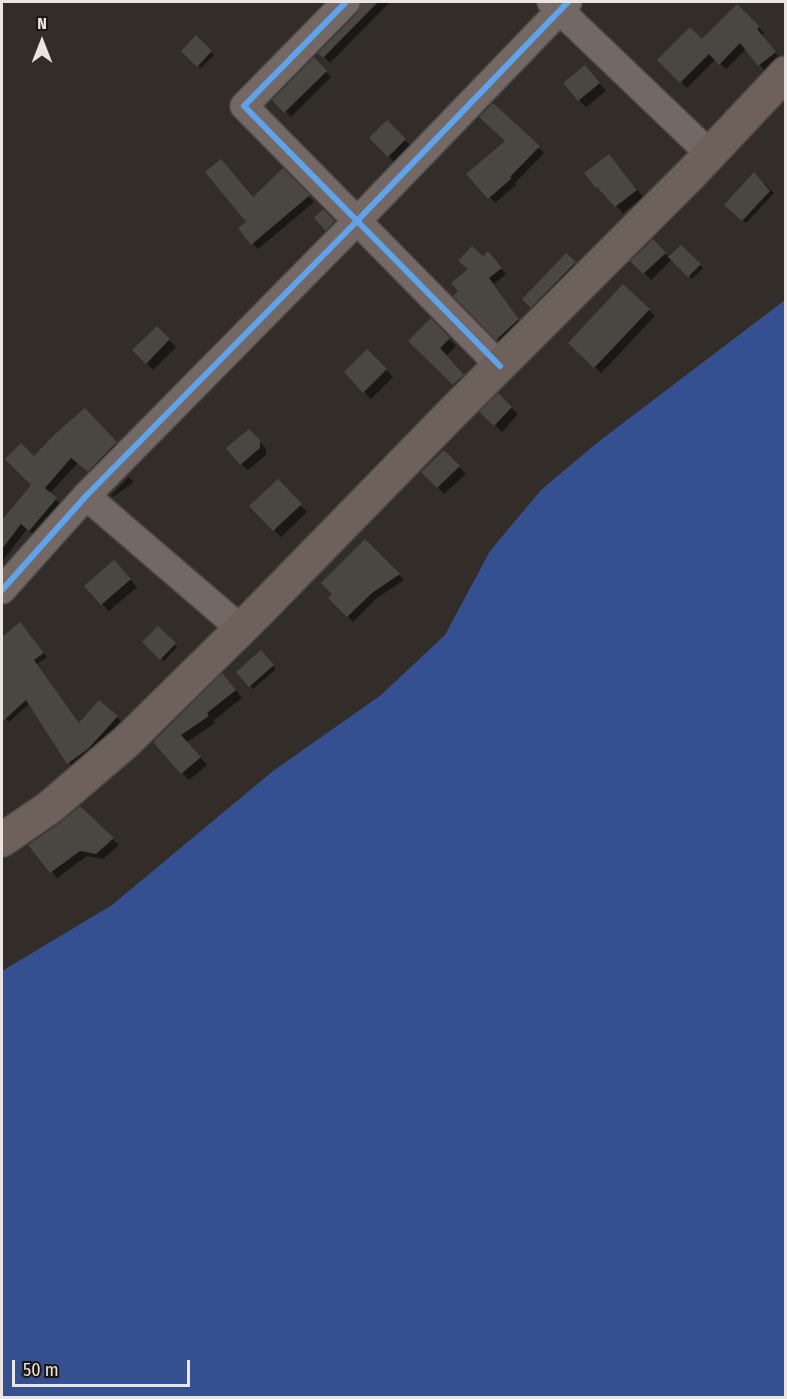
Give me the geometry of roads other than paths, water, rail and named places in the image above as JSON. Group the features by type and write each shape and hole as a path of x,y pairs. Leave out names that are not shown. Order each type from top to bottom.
{"main road":[{"path":"2,840 50,807 127,741 241,629 710,154 786,73"}],"street":[{"path":"346,2 244,106 500,366"},
{"path":"2,590 86,496 357,221 560,4 710,154"},
{"path":"86,496 241,629"}],"water":[{"path":"785,300 785,1397 2,1397 2,971 112,905 273,771 381,695 445,635 490,551 541,490 598,442"}]}
